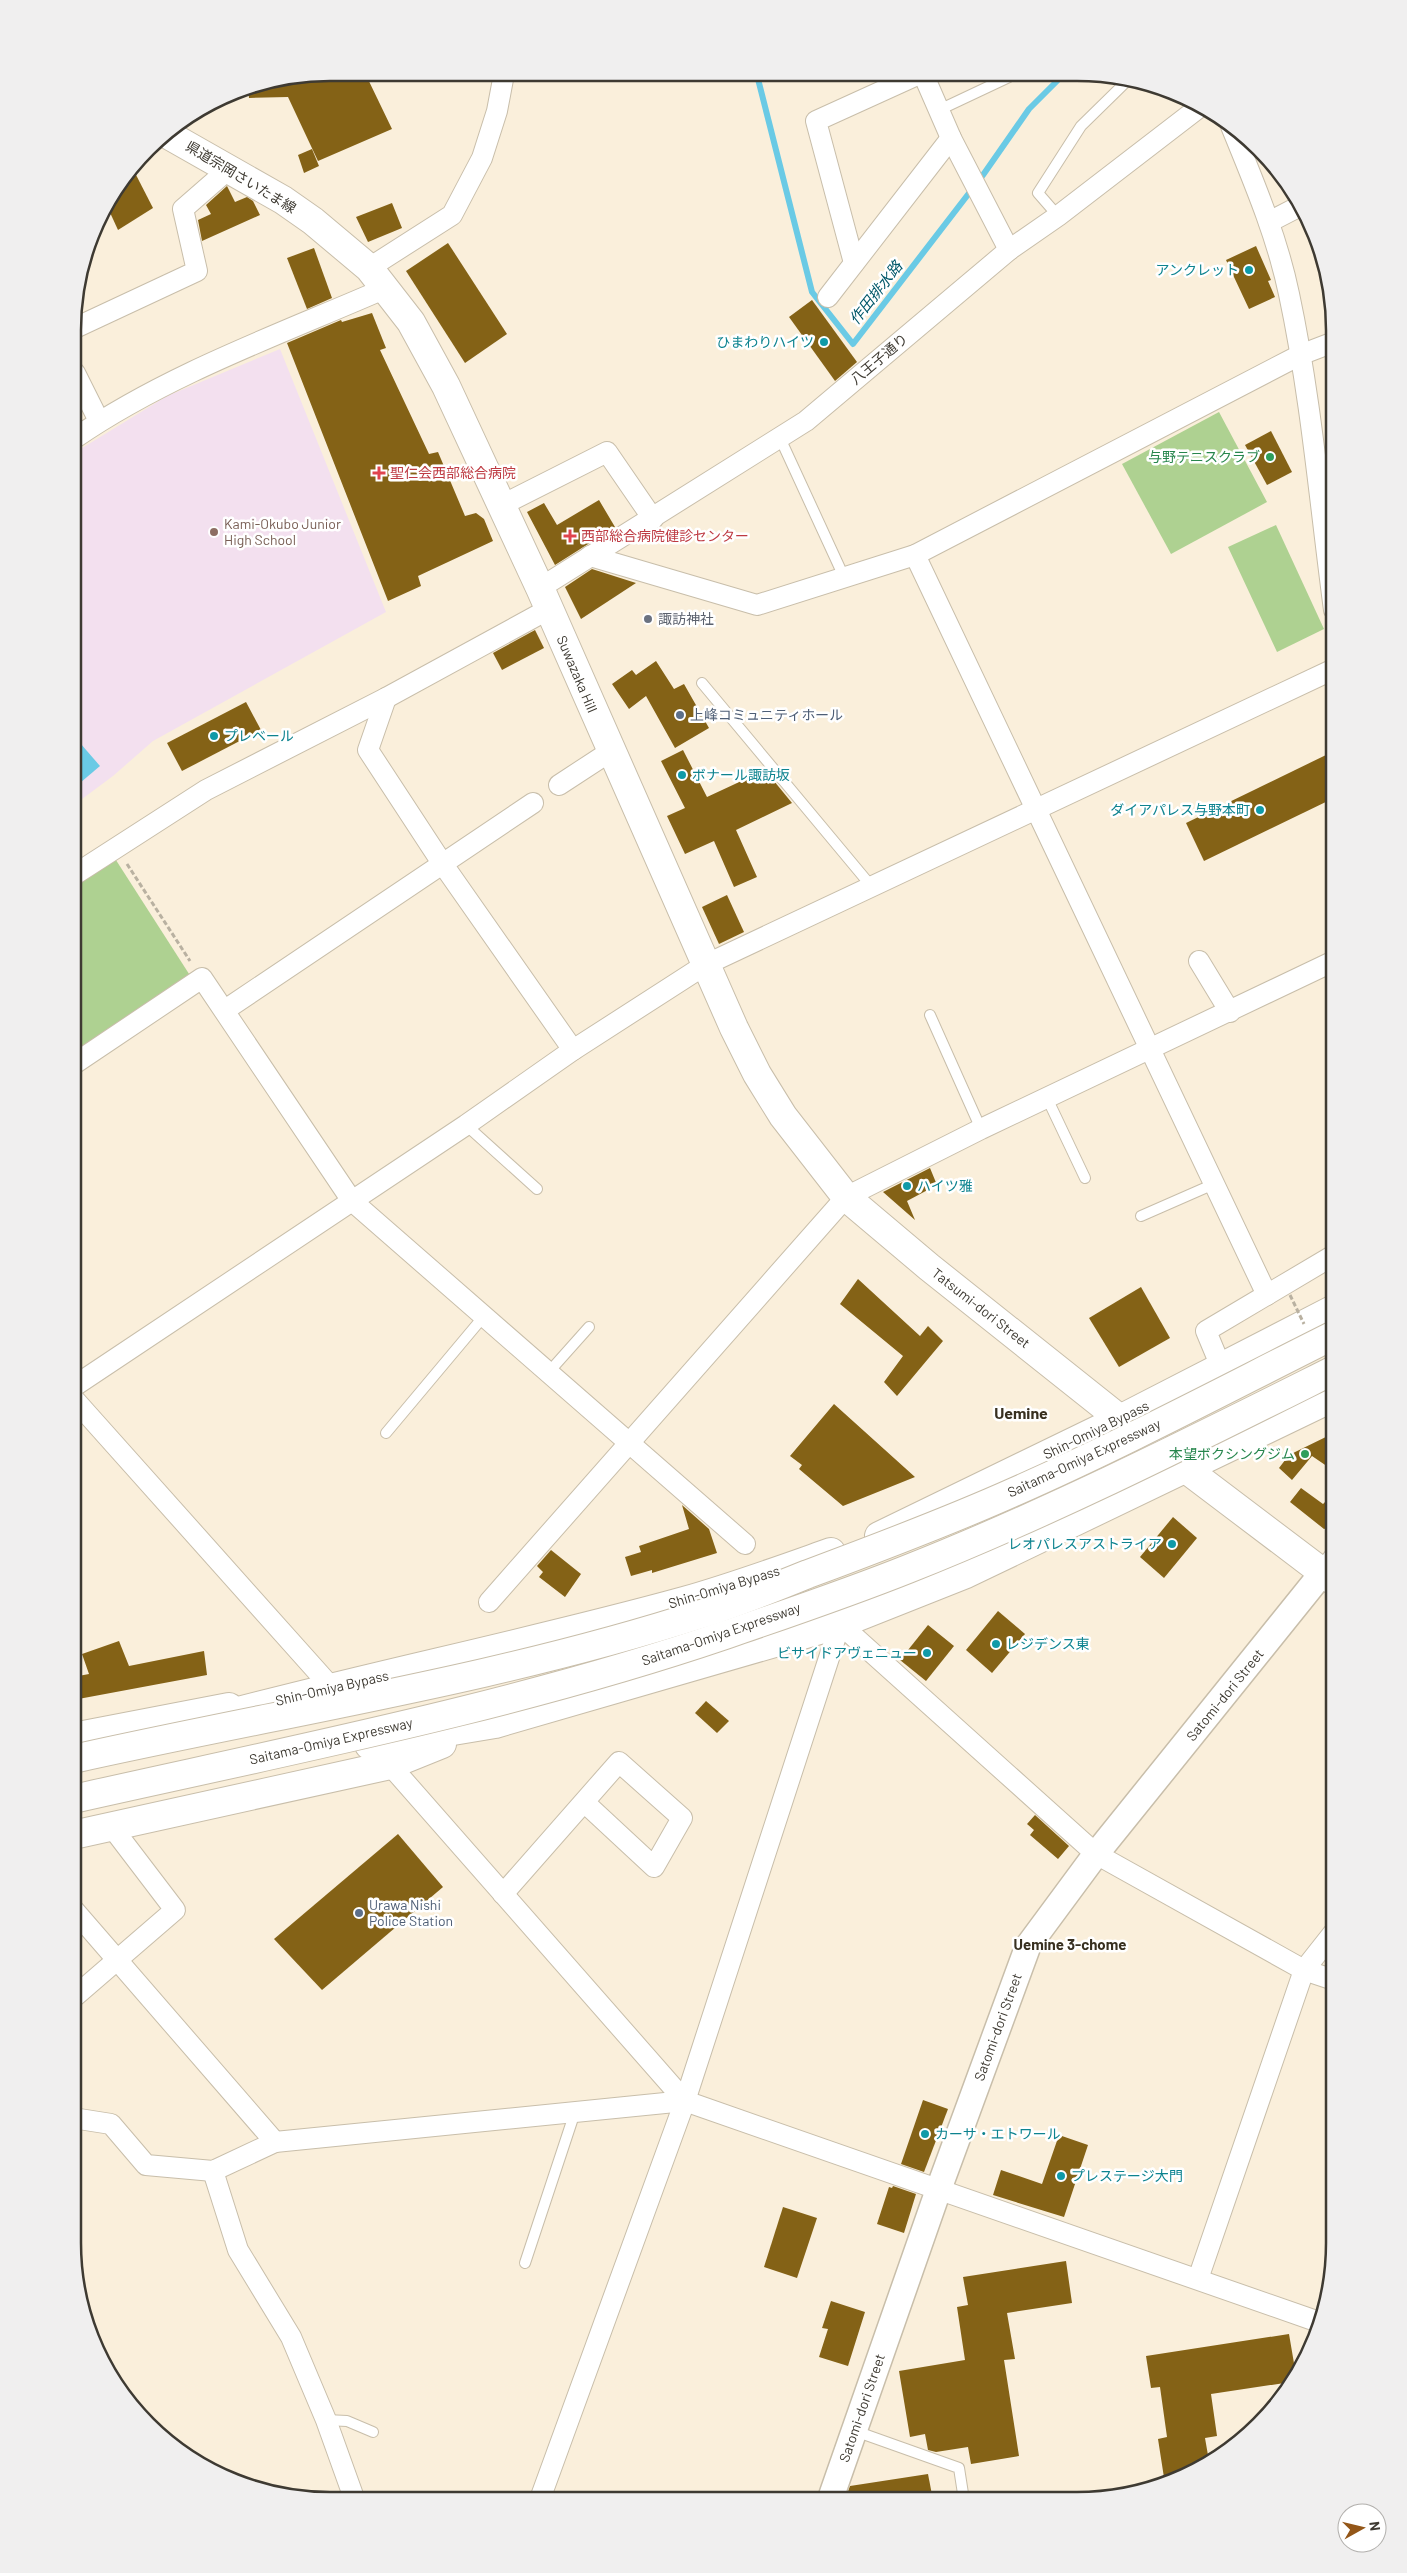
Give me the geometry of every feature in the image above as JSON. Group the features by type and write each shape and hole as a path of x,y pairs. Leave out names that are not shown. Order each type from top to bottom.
{"main road":[{"name":"県道宗岡さいたま線","path":"173,137 230,168 283,200 378,278 410,322 446,386"},
{"name":"Suwazaka Hill","path":"446,386 545,599 610,752 705,965"},
{"name":"Tatsumi-dori Street","path":"705,965 757,1074 795,1132 846,1198 929,1267 1185,1469 1326,1567"},
{"name":"Shin-Omiya Bypass","path":"81,1756 303,1693 332,1688 686,1600 882,1535 1120,1418 1326,1313"},
{"name":"Saitama-Omiya Expressway","path":"81,1756 291,1715 583,1649 704,1613 892,1543 1015,1492 1133,1436 1326,1339"},
{"name":"Saitama-Omiya Expressway","path":"81,1798 403,1725 596,1675 724,1635 907,1570 1028,1518 1154,1461 1326,1374"},
{"path":"81,1833 390,1765 495,1724 840,1624 966,1574 1326,1401"},
{"path":"81,1735 303,1693"},
{"path":"81,1798 359,1746 495,1724"},
{"path":"81,1751 161,1740"}],"street":[{"path":"81,433 164,385 378,278 452,215 482,158 497,111 503,81"},
{"path":"854,264 816,121 904,81"},
{"path":"926,81 952,138 1008,250"},
{"name":"八王子通り","path":"81,870 206,790 386,698 545,599 590,556 653,519 806,421 1008,250 1058,216 1194,111"},
{"path":"828,297 952,138"},
{"path":"1236,139 1269,222 1289,293 1300,355 1326,550"},
{"path":"81,325 197,271 182,209 230,168"},
{"path":"1269,222 1294,209"},
{"path":"590,556 758,604 915,555 1300,355 1326,345"},
{"path":"81,386 98,422"},
{"path":"502,505 607,452 653,519"},
{"path":"915,555 1267,1295"},
{"path":"81,1382 466,1125 572,1050 705,965 1326,673"},
{"path":"386,698 368,750 442,864 572,1050"},
{"path":"560,785 610,752"},
{"path":"225,1010 533,803"},
{"path":"1198,961 1230,1012"},
{"path":"489,1602 846,1198 981,1129 1230,1012 1326,964"},
{"path":"81,1059 202,978 352,1201 745,1544"},
{"path":"1221,1367 1206,1331 1326,1260"},
{"path":"81,1406 332,1688"},
{"name":"Satomi-dori Street","path":"833,2492 938,2191 1028,1946 1096,1854 1326,1575"},
{"path":"543,2492 685,2101 840,1624 1096,1854 1304,1970 1326,1977"},
{"path":"359,1746 390,1765 685,2101"},
{"path":"503,1894 619,1762 682,1818 654,1867 584,1802"},
{"path":"81,1991 175,1910 111,1826"},
{"path":"81,1919 275,2142"},
{"path":"1198,2279 1304,1970 1326,1942"},
{"path":"81,2119 110,2124 146,2165 213,2171 275,2142 685,2101 938,2191 1314,2320"},
{"path":"213,2171 238,2250 291,2337 326,2420 352,2492"}],"lane":[{"path":"939,110 1001,81"},
{"path":"1058,216 1038,192 1081,126 1122,86"},
{"path":"780,438 844,577"},
{"path":"702,683 872,887"},
{"path":"930,1015 981,1129"},
{"path":"1047,1098 1085,1178"},
{"path":"466,1125 537,1189"},
{"path":"1141,1216 1214,1184"},
{"path":"386,1433 484,1316"},
{"path":"548,1373 589,1326"},
{"path":"525,2263 575,2112"},
{"path":"326,2420 347,2421 373,2432"},
{"path":"854,2431 959,2468 963,2492"}],"path":[{"path":"116,846 202,978"}],"shaded area":[{"name":"Kami-Okubo Junior High School","path":"280,349 386,612 153,741 113,776 81,800 81,449 167,396"}],"green space":[{"path":"1219,412 1267,502 1171,554 1122,464"},
{"path":"1276,525 1324,629 1277,652 1228,547"},
{"path":"114,857 191,977 81,1050 81,880"}],"water":[{"path":"81,744 100,766 81,782"}],"building":[{"path":"369,81 392,129 318,161 288,97 249,98 250,94 298,83"},
{"path":"312,149 319,166 304,173 298,155"},
{"path":"136,175 153,208 118,230 111,214 123,192"},
{"path":"227,186 235,202 247,197 253,201 260,215 202,241 198,220 211,214 206,205"},
{"path":"392,203 402,228 368,242 356,217"},
{"path":"448,243 507,334 465,363 406,271"},
{"name":"アンクレット","path":"1256,246 1271,280 1268,281 1275,297 1249,309 1226,260"},
{"path":"314,248 332,298 307,309 287,258"},
{"name":"ひまわりハイツ","path":"812,300 857,362 835,381 789,317"},
{"path":"372,313 386,348 380,350 429,454 438,452 465,516 476,513 484,519 493,541 418,576 421,586 388,601 287,343 341,320 342,322"},
{"path":"1271,431 1292,472 1267,485 1245,445"},
{"path":"599,500 615,527 555,565 527,512 544,503 557,525"},
{"path":"592,569 636,583 581,619 565,587"},
{"path":"535,630 544,648 502,670 493,653"},
{"path":"656,661 674,689 684,684 709,728 675,748 646,696 629,709 612,684 632,670 636,675"},
{"name":"プレベール","path":"246,702 261,730 182,771 167,743"},
{"path":"683,750 707,797 765,770 792,803 736,830 757,877 734,887 714,841 685,854 667,816 685,808 661,761"},
{"name":"ダイアパレス与野本町","path":"1326,755 1326,802 1204,861 1186,823"},
{"path":"727,895 744,932 719,944 702,907"},
{"name":"ハイツ雅","path":"930,1168 937,1185 907,1201 915,1220 883,1192"},
{"path":"858,1279 920,1336 928,1326 943,1341 897,1396 884,1382 903,1356 840,1304"},
{"path":"1141,1287 1170,1338 1119,1367 1089,1318"},
{"path":"834,1404 915,1477 843,1506 799,1469 802,1465 790,1456"},
{"path":"1326,1437 1326,1466 1312,1456 1292,1480 1279,1468 1289,1455"},
{"path":"1301,1488 1323,1504 1326,1501 1326,1528 1324,1529 1290,1502"},
{"path":"682,1505 709,1529 717,1553 652,1573 652,1570 631,1576 625,1557 641,1552 639,1546 689,1529"},
{"name":"レオパレスアストライア","path":"1173,1517 1197,1538 1164,1578 1140,1557"},
{"path":"551,1550 581,1574 565,1597 539,1577 543,1572 537,1566"},
{"name":"レジデンス東","path":"998,1611 1025,1634 992,1673 966,1650"},
{"name":"ビサイドアヴェニュー","path":"928,1625 954,1646 926,1681 900,1660"},
{"path":"119,1641 129,1666 204,1651 207,1675 81,1699 81,1676 89,1674 82,1654"},
{"path":"706,1701 729,1721 717,1733 695,1713"},
{"path":"1035,1815 1069,1846 1058,1859 1030,1835 1034,1830 1027,1824"},
{"name":"Urawa Nishi Police Station","path":"398,1834 443,1887 322,1990 274,1939"},
{"name":"カーサ・エトワール","path":"923,2100 948,2109 924,2172 901,2164"},
{"name":"プレステージ大門","path":"1059,2135 1088,2145 1064,2217 993,2195 1001,2170 1042,2184"},
{"path":"893,2186 916,2194 904,2233 877,2224 889,2187 892,2188"},
{"path":"783,2207 817,2218 797,2278 764,2267"},
{"path":"1066,2261 1072,2303 1007,2313 1015,2359 1004,2360 1019,2456 971,2464 968,2447 936,2452 928,2450 925,2434 910,2437 899,2371 965,2360 957,2307 968,2305 963,2277"},
{"path":"831,2301 865,2312 848,2366 819,2357 828,2329 822,2328"},
{"path":"1289,2334 1294,2363 1282,2383 1211,2394 1217,2436 1205,2438 1208,2454 1164,2476 1158,2439 1167,2437 1160,2387 1151,2388 1146,2356"},
{"path":"928,2474 931,2492 848,2492 850,2486"}],"waterway":[{"name":"作田排水路","path":"759,81 812,292 853,344 983,175 1029,109 1057,81"}],"place":[{"name":"アンクレット","path":"1249,270"},
{"name":"ひまわりハイツ","path":"824,342"},
{"name":"与野テニスクラブ","path":"1270,457"},
{"name":"聖仁会西部総合病院","path":"379,473"},
{"name":"Kami-Okubo Junior High School","path":"214,532"},
{"name":"西部総合病院健診センター","path":"570,536"},
{"name":"諏訪神社","path":"648,619"},
{"name":"上峰コミュニティホール","path":"680,715"},
{"name":"プレベール","path":"214,736"},
{"name":"ボナール諏訪坂","path":"682,775"},
{"name":"ダイアパレス与野本町","path":"1260,810"},
{"name":"ハイツ雅","path":"907,1186"},
{"name":"本望ボクシングジム","path":"1305,1454"},
{"name":"レオパレスアストライア","path":"1172,1544"},
{"name":"レジデンス東","path":"996,1644"},
{"name":"ビサイドアヴェニュー","path":"927,1653"},
{"name":"Urawa Nishi Police Station","path":"359,1913"},
{"name":"カーサ・エトワール","path":"925,2134"},
{"name":"プレステージ大門","path":"1061,2176"}],"district":[{"name":"Uemine","path":"1021,1413"},
{"name":"Uemine 3-chome","path":"1070,1945"}]}
